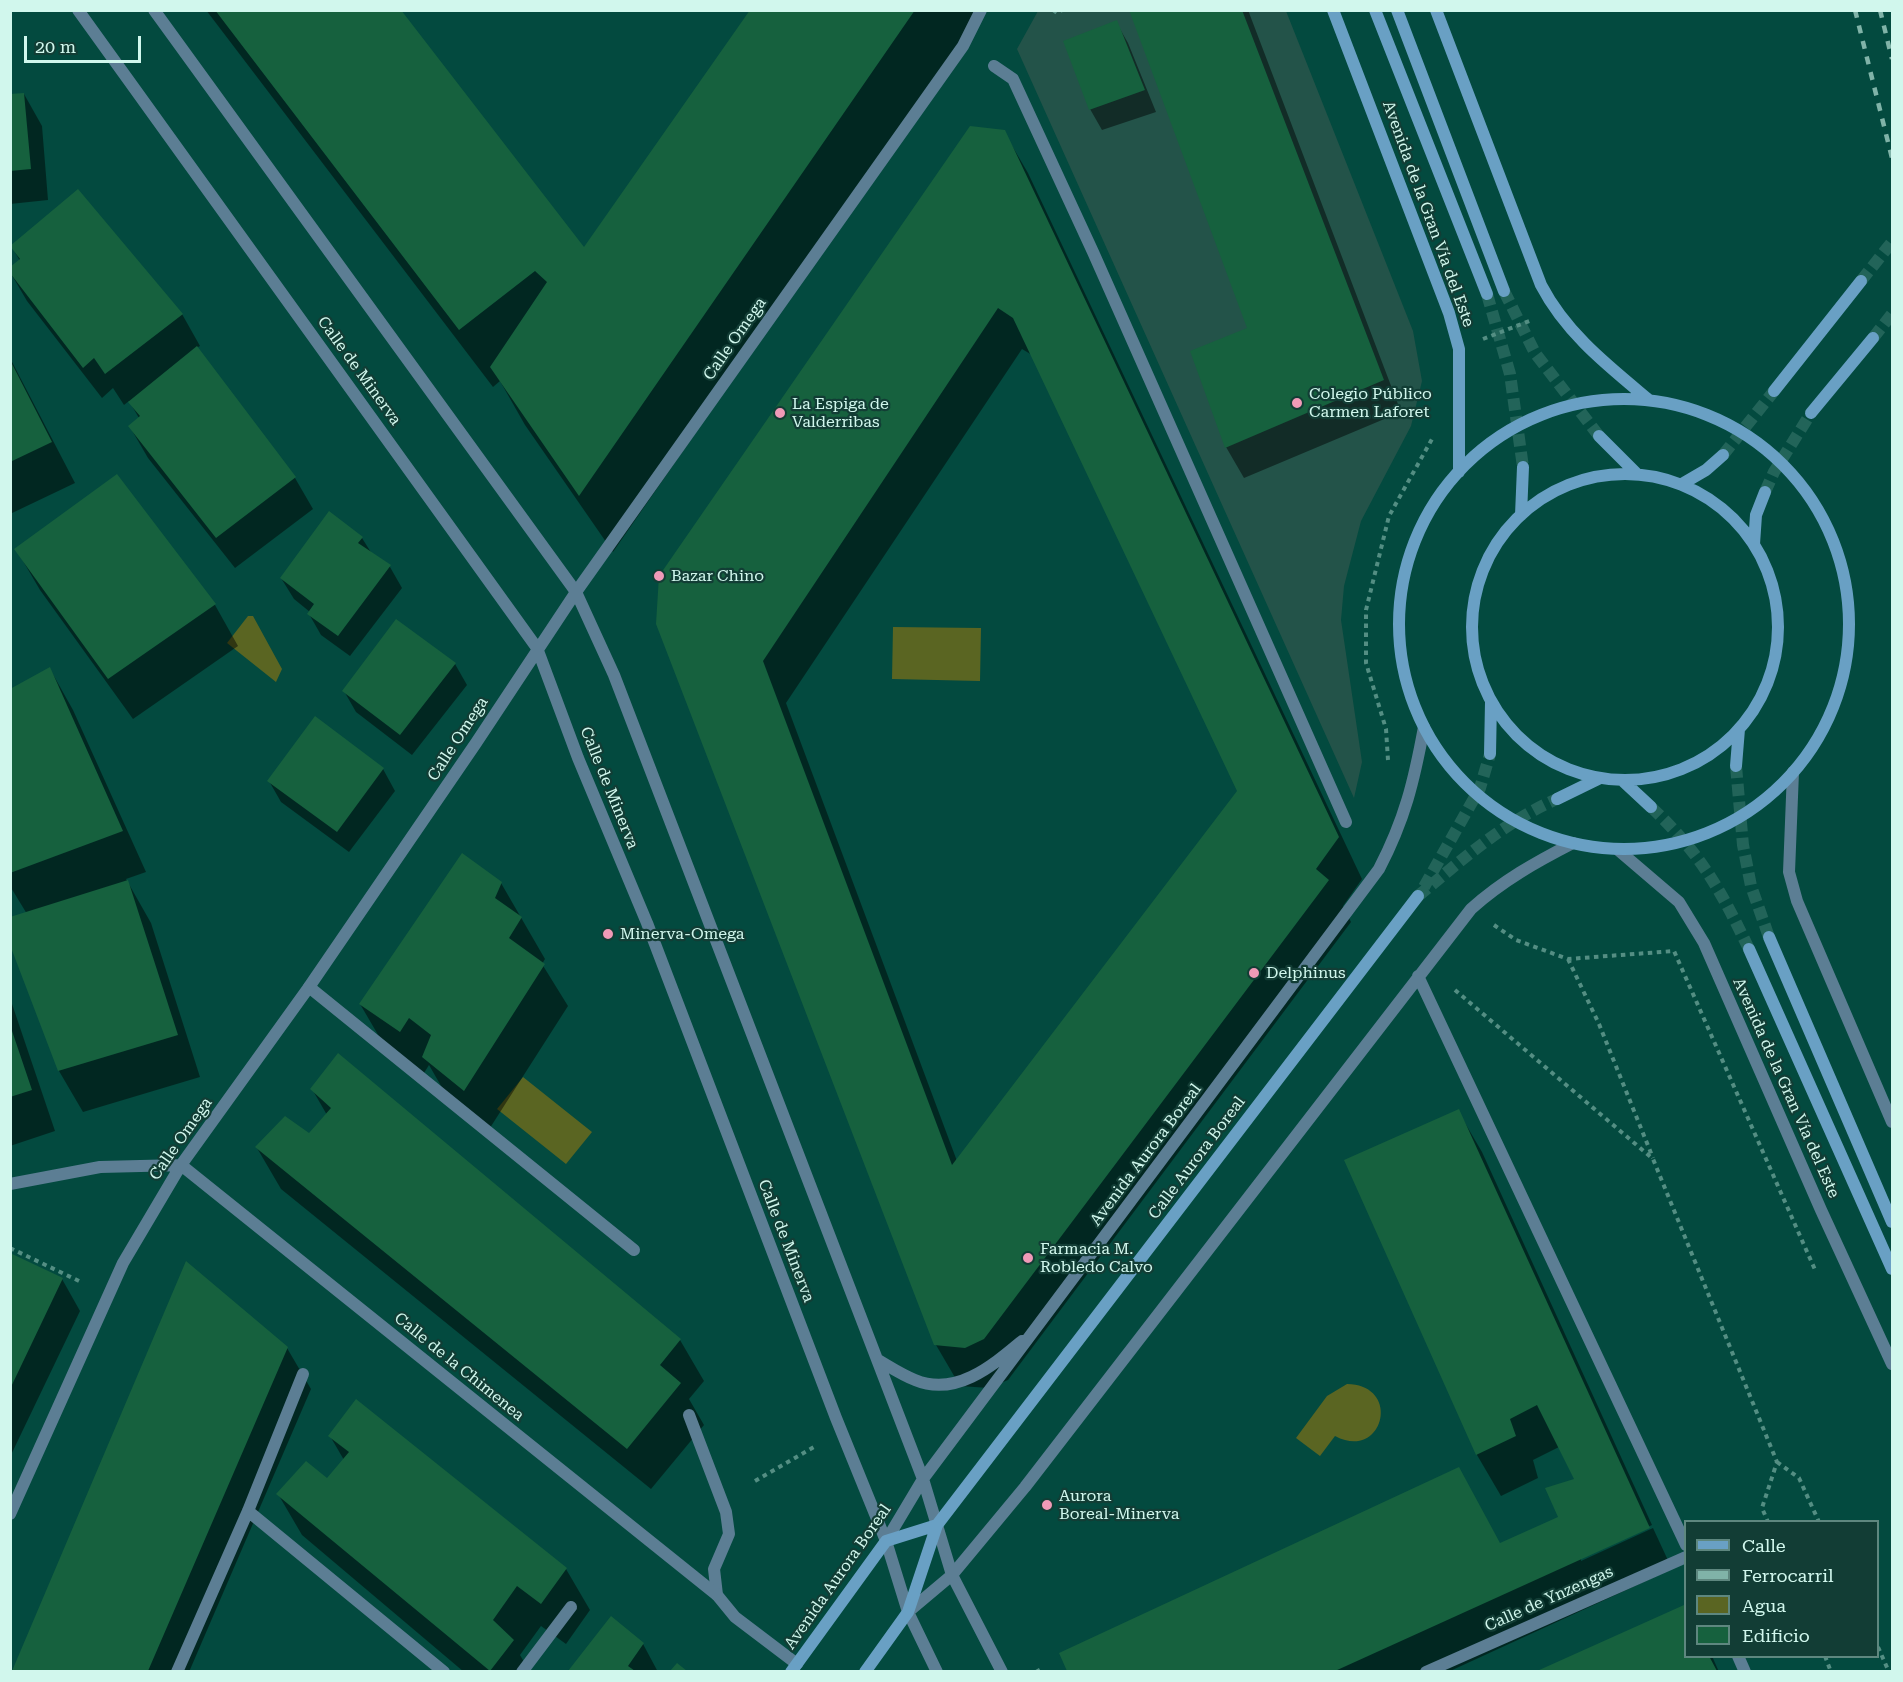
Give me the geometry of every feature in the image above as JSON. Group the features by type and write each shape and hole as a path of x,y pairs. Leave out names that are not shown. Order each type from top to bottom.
{"main road":[{"name":"Avenida de la Gran Vía del Este","path":"1333,10 1449,313 1460,349 1459,472"},
{"name":"Avenida de la Gran Vía del Este","path":"1375,10 1487,294"},
{"path":"1397,10 1504,291"},
{"path":"1436,10 1541,285 1553,309 1576,337 1648,400"},
{"path":"1774,391 1861,281"},
{"path":"1811,413 1873,338"},
{"path":"1600,399 1648,400 1705,413 1731,425 1771,453 1800,482 1815,504 1839,555 1849,610 1849,637 1842,680 1832,710 1819,737 1793,772 1766,799 1725,825 1702,835 1664,845 1617,849 1573,843 1527,827 1486,802 1450,767 1424,727 1404,673 1400,635 1402,586 1419,531 1433,505 1459,472 1502,435 1540,415 1566,406 1600,399"},
{"path":"1599,436 1637,474"},
{"path":"1682,484 1706,470 1723,455"},
{"path":"1521,515 1523,467"},
{"path":"1637,474 1682,484 1723,508 1754,544 1774,589 1778,639 1766,687 1750,716 1739,729 1715,751 1686,767 1654,777 1622,780 1600,777 1560,766 1535,751 1513,731 1491,700 1478,669 1474,648 1474,606 1478,586 1494,548 1521,515 1537,501 1574,482 1605,475 1637,474"},
{"path":"1754,544 1756,515 1765,492"},
{"path":"1490,754 1491,700"},
{"path":"1736,766 1739,729"},
{"path":"1557,799 1600,777"},
{"path":"1622,780 1651,807"},
{"name":"Calle Aurora Boreal","path":"908,1612 937,1525 1418,896"},
{"path":"1769,938 1893,1222"},
{"name":"Avenida de la Gran Vía del Este","path":"1749,949 1893,1269"},
{"path":"886,1542 937,1525"},
{"name":"Avenida Aurora Boreal","path":"794,1668 886,1542"},
{"path":"864,1671 908,1612"}],"street":[{"name":"Calle de Minerva","path":"78,10 537,648 578,758 647,923 836,1418 886,1542 908,1612 937,1671"},
{"path":"154,10 576,592 621,693 878,1360 923,1479 952,1575 1002,1671"},
{"name":"Calle Omega","path":"10,1514 123,1263 181,1165 309,987 576,592 963,46 981,10"},
{"path":"994,66 1013,79 1093,252 1346,822"},
{"name":"Avenida Aurora Boreal","path":"886,1542 923,1479 1039,1327 1379,869 1413,790 1424,727"},
{"path":"1793,772 1789,872 1797,901 1893,1122"},
{"path":"908,1612 952,1575 1032,1477 1471,909 1494,888 1524,868 1573,843"},
{"name":"Avenida de la Gran Vía del Este","path":"1617,849 1679,902 1704,943 1821,1210 1893,1364"},
{"path":"1418,976 1684,1541"},
{"path":"309,987 634,1250"},
{"path":"10,1184 100,1167 181,1165"},
{"name":"Calle de la Chimenea","path":"181,1165 717,1594 735,1617 794,1668"},
{"path":"878,1360 916,1381 943,1386 984,1372 1039,1327"},
{"path":"177,1671 248,1511 303,1374"},
{"path":"689,1415 726,1512 729,1534 714,1569 717,1594"},
{"path":"248,1511 444,1671"},
{"name":"Calle de Ynzengas","path":"1426,1671 1684,1558"},
{"path":"522,1671 571,1607"}],"path":[{"path":"1053,10 1057,13 1062,10"},
{"path":"1477,341 1540,317"},
{"path":"1389,768 1386,729 1366,663 1365,610 1389,516 1436,431"},
{"path":"1487,920 1516,940 1568,959 1674,951 1816,1272"},
{"path":"1568,959 1599,1024 1777,1462 1799,1478 1819,1520"},
{"path":"1450,985 1653,1159"},
{"path":"10,1248 79,1281"},
{"path":"755,1481 814,1447"},
{"path":"1768,1520 1762,1508 1777,1462"},
{"path":"1879,1649 1889,1671"},
{"path":"1036,1671 1043,1668"}],"shaded area":[{"name":"Colegio Público Carmen Laforet","path":"1038,11 1286,11 1413,331 1422,381 1411,426 1361,521 1344,586 1341,620 1362,762 1354,798 1017,49"}],"water":[{"path":"248,616 253,616 282,669 276,682 227,643"},
{"path":"893,627 981,628 980,681 892,679"},
{"path":"523,1077 592,1132 566,1164 497,1109"},
{"path":"1347,1384 1365,1388 1376,1396 1380,1408 1380,1420 1375,1431 1365,1439 1352,1441 1335,1436 1320,1456 1296,1438 1327,1396"}],"building":[{"path":"215,10 401,10 584,247 750,10 915,10 579,496 490,367 547,282 535,271 459,330"},
{"path":"1129,10 1242,10 1384,380 1225,448 1190,351 1247,328"},
{"path":"1117,20 1145,90 1089,110 1063,41"},
{"path":"24,93 31,169 10,171 10,94"},
{"path":"970,126 1005,130 1339,837 1316,869 1329,880 984,1339 965,1348 934,1345 656,624 659,576","holes":["998,308 1013,318 1237,791 952,1165 763,661"]},
{"path":"78,189 183,314 105,374 94,358 83,368 10,273 10,267 20,259 10,246"},
{"path":"197,346 296,477 216,538 128,426 140,416 128,402"},
{"path":"10,360 52,442 10,462"},
{"path":"117,474 216,604 108,679 14,549"},
{"path":"329,511 363,537 358,543 391,565 338,636 307,614 314,604 280,578"},
{"path":"396,619 456,663 400,735 342,691"},
{"path":"50,667 123,831 10,873 10,689"},
{"path":"315,716 384,768 337,832 267,781"},
{"path":"462,853 502,882 495,898 522,917 509,938 545,964 464,1091 422,1057 431,1035 409,1018 400,1032 359,1004"},
{"path":"128,880 178,1035 58,1071 10,945 10,917"},
{"path":"10,1025 32,1090 10,1097"},
{"path":"338,1053 681,1339 660,1365 681,1383 627,1449 255,1147 285,1116 309,1133 331,1108 310,1089"},
{"path":"1459,1109 1650,1528 1335,1671 1067,1671 1059,1653 1459,1467 1500,1543 1558,1517 1545,1488 1574,1479 1537,1405 1510,1419 1516,1436 1476,1455 1344,1160"},
{"path":"10,1253 63,1278 10,1389"},
{"path":"186,1261 288,1347 148,1671 12,1671"},
{"path":"356,1399 567,1568 541,1604 517,1586 493,1620 514,1640 490,1671 276,1494 306,1461 327,1478 349,1452 328,1436"},
{"path":"1684,1605 1684,1658 1710,1658 1717,1671 1537,1671"},
{"path":"611,1616 644,1643 628,1666 635,1671 568,1671"},
{"path":"677,1663 687,1671 670,1671"}],"tunnel":[{"path":"1861,281 1892,242"},
{"path":"1504,291 1535,353 1599,436"},
{"path":"1487,294 1510,374 1523,467"},
{"path":"1873,338 1892,314"},
{"path":"1723,455 1774,391"},
{"path":"1765,492 1774,472 1811,413"},
{"path":"1424,887 1480,788 1490,754"},
{"path":"1736,766 1743,845 1751,886 1769,937"},
{"path":"1418,896 1501,830 1557,799"},
{"path":"1651,807 1683,841 1708,873 1749,949"}],"railway":[{"path":"1855,10 1892,158"},
{"path":"1880,10 1892,59"}],"place":[{"name":"Colegio Público Carmen Laforet","path":"1297,403"},
{"name":"La Espiga de Valderribas","path":"780,413"},
{"name":"Bazar Chino","path":"659,576"},
{"name":"Minerva-Omega","path":"608,934"},
{"name":"Delphinus","path":"1254,973"},
{"name":"Farmacia M. Robledo Calvo","path":"1028,1258"},
{"name":"Aurora Boreal-Minerva","path":"1047,1505"}]}
